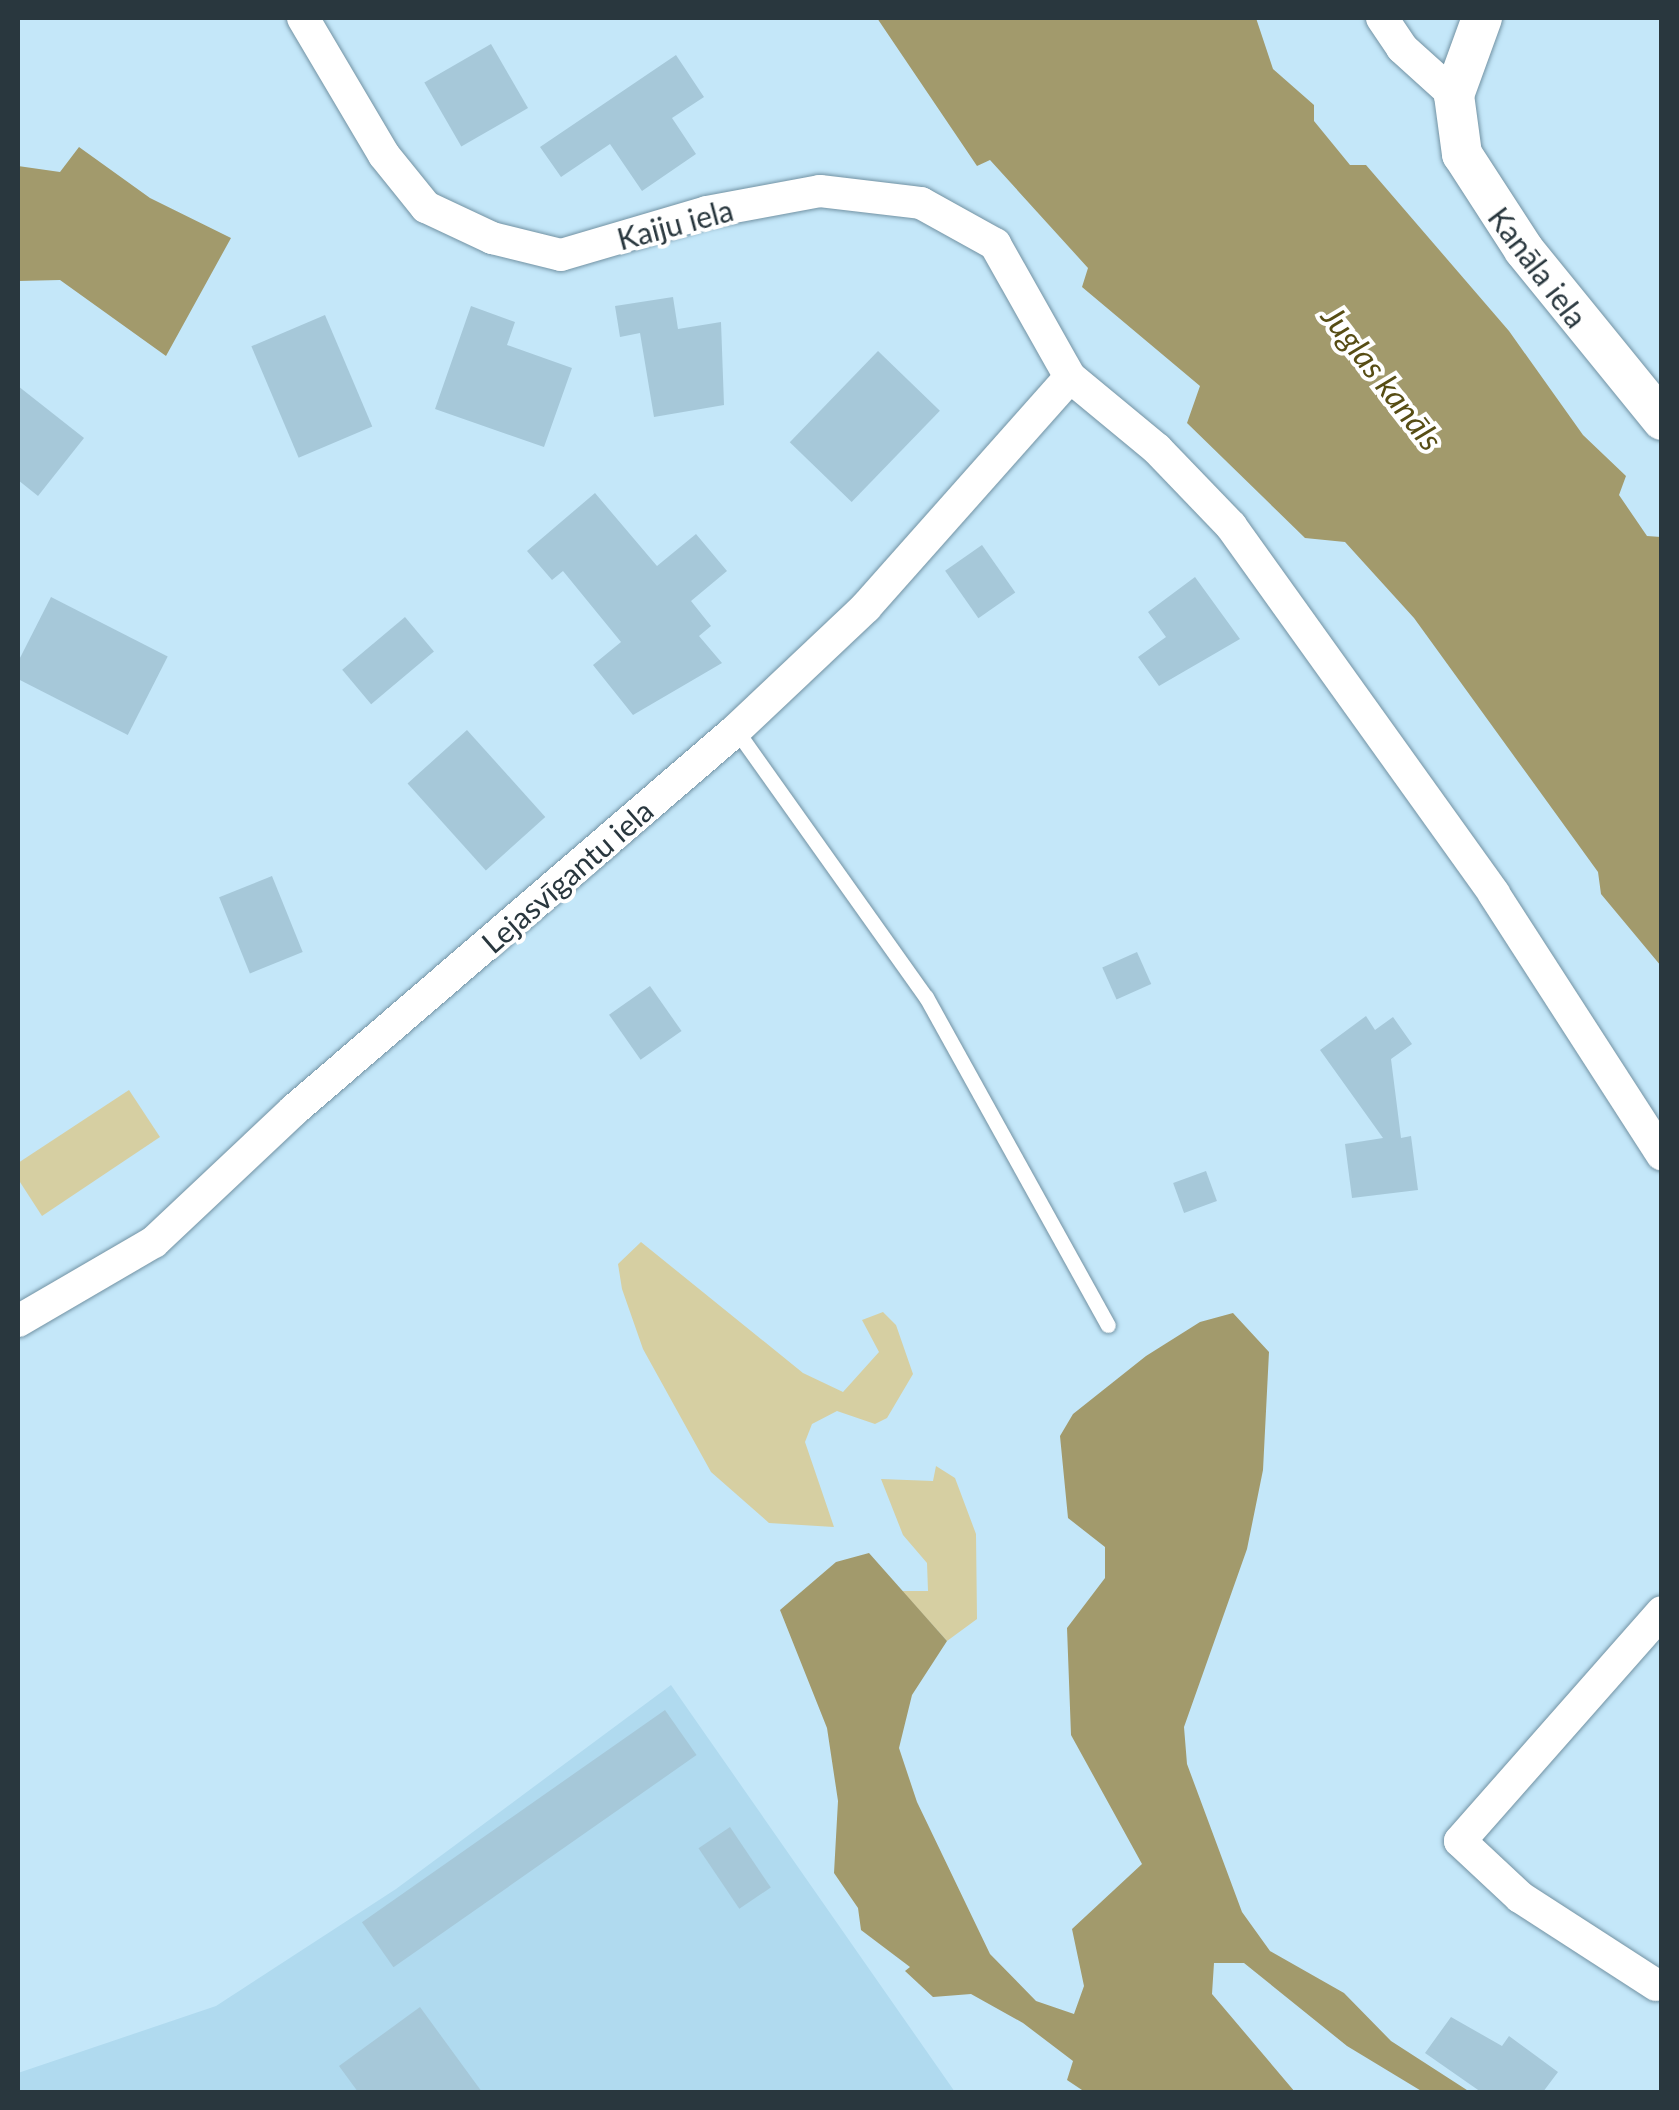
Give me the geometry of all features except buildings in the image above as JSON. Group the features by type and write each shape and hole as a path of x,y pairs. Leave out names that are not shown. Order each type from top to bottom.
{"street":[{"name":"Kaiju iela","path":"303,18 384,155 426,207 492,238 562,255 707,212 820,191 921,203 995,244 1070,377"},
{"path":"1382,18 1402,48 1454,94 1482,18"},
{"name":"Kanāla iela","path":"1454,94 1462,154 1478,187 1662,420"},
{"name":"Lejasvīgantu iela","path":"18,1321 154,1242 294,1110 736,730 866,607 1070,377"},
{"path":"1070,377 1156,448 1231,526 1494,894 1662,1155"},
{"path":"1656,1985 1520,1897 1460,1842 1662,1612"}],"lane":[{"path":"736,730 926,997 1108,1325"}],"shaded area":[{"path":"129,1090 160,1137 42,1216 18,1179 18,1163"},
{"path":"641,1242 803,1373 843,1392 879,1352 862,1320 883,1312 896,1325 913,1374 887,1418 875,1424 837,1411 812,1424 805,1442 834,1527 769,1523 711,1472 643,1349 622,1289 618,1264"},
{"path":"936,1466 955,1478 976,1534 977,1619 947,1641 902,1591 928,1591 927,1563 903,1535 881,1479 933,1481"},
{"path":"671,1685 955,2092 18,2092 18,2073 216,2006 396,1889"}],"water":[{"name":"Juglas kanāls","path":"877,18 1256,18 1273,69 1314,105 1314,121 1350,165 1366,165 1509,331 1583,435 1626,476 1619,495 1647,536 1661,537 1661,966 1601,894 1598,872 1414,618 1345,542 1305,538 1187,423 1200,386 1082,287 1088,268 990,160 977,166"},
{"path":"79,147 150,198 231,238 166,356 60,280 18,281 18,166 60,172"},
{"path":"1233,1313 1269,1352 1263,1470 1247,1549 1184,1727 1187,1764 1242,1912 1270,1951 1344,1993 1391,2041 1470,2092 1423,2092 1347,2046 1244,1963 1214,1963 1212,1994 1295,2092 1085,2092 1067,2080 1073,2061 1023,2023 971,1994 933,1997 905,1971 910,1967 861,1930 858,1908 834,1873 838,1801 827,1728 780,1610 836,1562 869,1553 947,1641 912,1695 899,1748 917,1802 990,1954 1036,2001 1074,2014 1084,1986 1072,1929 1142,1864 1071,1735 1067,1628 1105,1578 1105,1547 1068,1518 1060,1436 1073,1414 1146,1356 1200,1322"}]}
